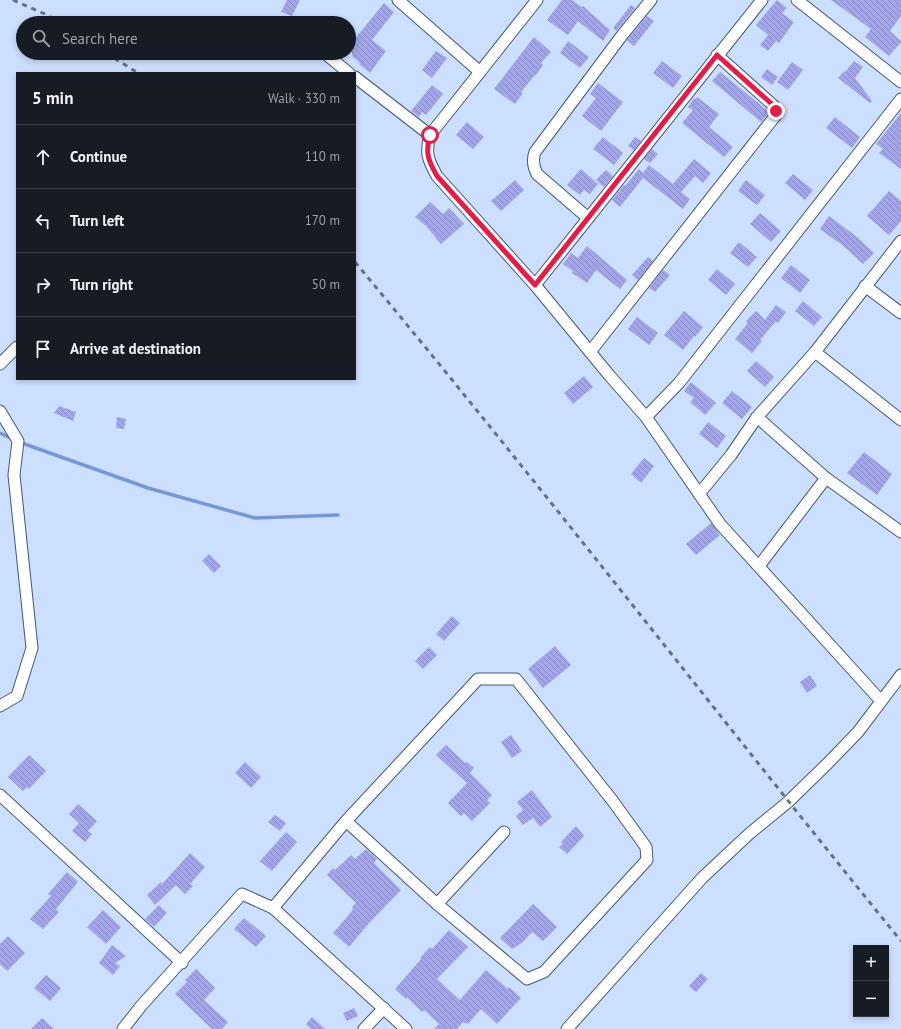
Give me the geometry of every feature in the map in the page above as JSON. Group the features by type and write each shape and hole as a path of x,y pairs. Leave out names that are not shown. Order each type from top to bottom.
{"street":[{"path":"537,0 430,135 427,147 428,159 437,176 535,285 646,417 720,524 881,701"},
{"path":"588,218 537,174 534,168 533,157 535,152 609,53 651,0"},
{"path":"535,285 762,0"},
{"path":"798,0 901,82"},
{"path":"401,1 480,72"},
{"path":"590,352 776,115 774,106 717,55"},
{"path":"333,60 348,72"},
{"path":"356,79 430,135"},
{"path":"646,417 679,383 901,99"},
{"path":"699,494 731,455 757,417 815,352 901,241"},
{"path":"865,286 901,313"},
{"path":"0,364 16,348"},
{"path":"815,352 901,420"},
{"path":"0,410 18,441 14,476 32,648 17,696 0,706"},
{"path":"757,417 826,478 901,532"},
{"path":"759,566 826,478"},
{"path":"567,1029 702,878 749,834 788,802 858,732 901,675"},
{"path":"273,908 346,821 478,679 516,679 616,806 646,847 647,860 544,972 527,979 437,904 346,821"},
{"path":"0,795 182,962"},
{"path":"437,904 504,832"},
{"path":"123,1029 141,1006 242,894 273,908 406,1029"},
{"path":"364,1029 384,1008"}],"building":[{"path":"287,0 300,0 292,16 281,12"},
{"path":"562,0 572,0 582,7 583,6 610,30 603,41 578,21 568,35 547,20"},
{"path":"777,0 787,8 782,13 794,22 779,43 776,41 768,51 760,45 768,35 756,25"},
{"path":"831,0 901,0 901,16 890,31 901,42 889,56 865,37 871,29"},
{"path":"384,3 394,12 372,40 386,51 370,73 356,60 356,38"},
{"path":"631,5 635,8 616,31 613,28"},
{"path":"647,16 654,21 634,46 627,40"},
{"path":"534,37 551,52 541,63 543,65 521,92 523,93 515,104 494,89"},
{"path":"568,41 589,57 580,68 560,53"},
{"path":"436,51 447,58 432,78 422,70"},
{"path":"662,61 682,76 673,88 653,73"},
{"path":"854,61 863,67 855,78 872,101 870,103 838,78"},
{"path":"792,62 803,70 788,90 777,82"},
{"path":"767,69 778,77 772,85 761,77"},
{"path":"720,72 768,111 761,122 712,81"},
{"path":"598,83 623,102 601,131 582,116 596,98 590,94"},
{"path":"432,85 443,94 426,115 422,112 419,117 411,111"},
{"path":"697,97 719,114 709,127 733,147 724,157 682,123 693,110 688,107 694,98 696,99"},
{"path":"901,113 901,169 879,153 883,149 876,144"},
{"path":"835,117 860,137 852,148 826,128"},
{"path":"467,122 484,137 473,149 456,135"},
{"path":"603,137 623,153 614,165 593,149"},
{"path":"635,137 641,141 634,150 628,146"},
{"path":"652,149 658,154 650,163 644,159"},
{"path":"694,159 711,173 703,183 695,176 681,192 690,199 683,209 643,178 620,207 612,200 639,169 643,173 649,165 673,184"},
{"path":"581,169 598,184 590,194 584,190 580,195 567,185"},
{"path":"606,170 613,176 604,187 596,180"},
{"path":"793,174 813,190 805,200 785,183"},
{"path":"515,180 524,190 501,211 491,201"},
{"path":"746,180 765,195 757,205 738,191"},
{"path":"889,191 901,201 901,221 889,235 867,216"},
{"path":"430,202 443,214 449,208 464,224 441,244 426,226 415,217"},
{"path":"760,213 781,231 771,242 750,224"},
{"path":"829,216 857,237 874,253 863,264 839,242 820,229"},
{"path":"739,242 757,257 748,267 730,253"},
{"path":"587,246 627,280 620,289 596,270 587,283 572,273 573,271 563,264 571,253 578,258"},
{"path":"648,257 653,261 638,280 632,275"},
{"path":"791,265 810,280 800,293 781,278"},
{"path":"717,269 735,284 726,295 708,280"},
{"path":"663,270 670,275 655,292 649,288"},
{"path":"803,301 822,317 814,326 795,311"},
{"path":"776,305 786,312 778,323 776,321 760,340 762,341 752,353 735,339 748,323 746,321 756,311 765,320"},
{"path":"684,311 703,327 683,350 664,335"},
{"path":"637,317 658,333 649,345 628,329"},
{"path":"756,361 774,377 765,387 747,371"},
{"path":"584,376 593,387 573,404 564,393"},
{"path":"691,382 716,403 705,415 690,402 694,398 684,391"},
{"path":"732,391 752,407 742,419 722,403"},
{"path":"59,406 76,412 73,421 54,413"},
{"path":"117,417 126,419 124,429 116,428"},
{"path":"708,422 726,436 717,448 699,434"},
{"path":"864,452 892,474 877,495 847,473"},
{"path":"644,458 654,466 641,483 631,474"},
{"path":"711,523 720,535 696,555 686,544"},
{"path":"209,554 221,566 214,573 202,561"},
{"path":"452,616 460,623 444,641 436,634"},
{"path":"555,646 571,665 543,688 528,669"},
{"path":"429,647 437,655 423,669 415,661"},
{"path":"810,675 817,686 807,693 800,682"},
{"path":"511,735 522,751 512,758 501,742"},
{"path":"446,745 465,763 467,762 474,768 470,773 492,795 487,800 490,803 472,821 464,813 461,816 448,803 467,783 436,755"},
{"path":"29,755 46,771 29,789 27,787 23,791 8,777"},
{"path":"245,762 261,777 251,788 235,773"},
{"path":"532,790 552,817 540,827 533,818 523,825 516,816 523,810 517,802"},
{"path":"78,804 97,821 88,831 92,834 85,842 72,831 79,823 69,814"},
{"path":"275,815 286,823 280,831 268,822"},
{"path":"576,826 584,836 567,854 559,847 563,844 561,842"},
{"path":"286,832 297,842 272,871 260,861"},
{"path":"366,849 377,859 374,863 401,890 370,922 349,947 333,933 352,911 352,907 356,903 327,875 333,868 335,870 351,855 355,859"},
{"path":"190,853 205,867 190,884 193,886 185,894 176,885 155,905 147,895 161,882 162,884"},
{"path":"67,872 78,882 56,909 59,912 43,929 30,919 51,896 48,894"},
{"path":"533,904 557,927 543,941 532,932 523,942 512,949 500,938"},
{"path":"159,905 167,913 154,927 145,919"},
{"path":"103,910 121,927 106,944 87,927"},
{"path":"244,918 266,936 256,947 234,929"},
{"path":"449,930 468,947 437,979 460,1000 486,970 521,998 497,1024 481,1009 468,1024 463,1022 457,1029 434,1029 439,1024 424,1010 422,1012 407,997 406,999 395,989 430,947 432,949"},
{"path":"8,936 25,953 7,971 0,964 0,944"},
{"path":"112,945 126,956 115,963 120,966 113,975 99,963"},
{"path":"196,969 215,988 204,1000 228,1022 222,1029 212,1029 175,994 187,982 185,980"},
{"path":"701,973 708,979 696,992 689,986"},
{"path":"46,975 61,988 50,1001 34,988"},
{"path":"354,1008 358,1016 347,1021 343,1013"},
{"path":"312,1017 325,1029 311,1029 306,1024"},
{"path":"42,1018 54,1029 31,1029"}],"waterway":[{"path":"0,433 13,439"},
{"path":"19,442 148,488 255,518 338,515"}],"railway":[{"path":"13,0 48,16"},
{"path":"117,60 136,72"},
{"path":"356,263 493,431 901,941"}],"route":[{"path":"430,135 427,147 428,159 437,176 535,285 717,55 774,106 776,111"}]}
